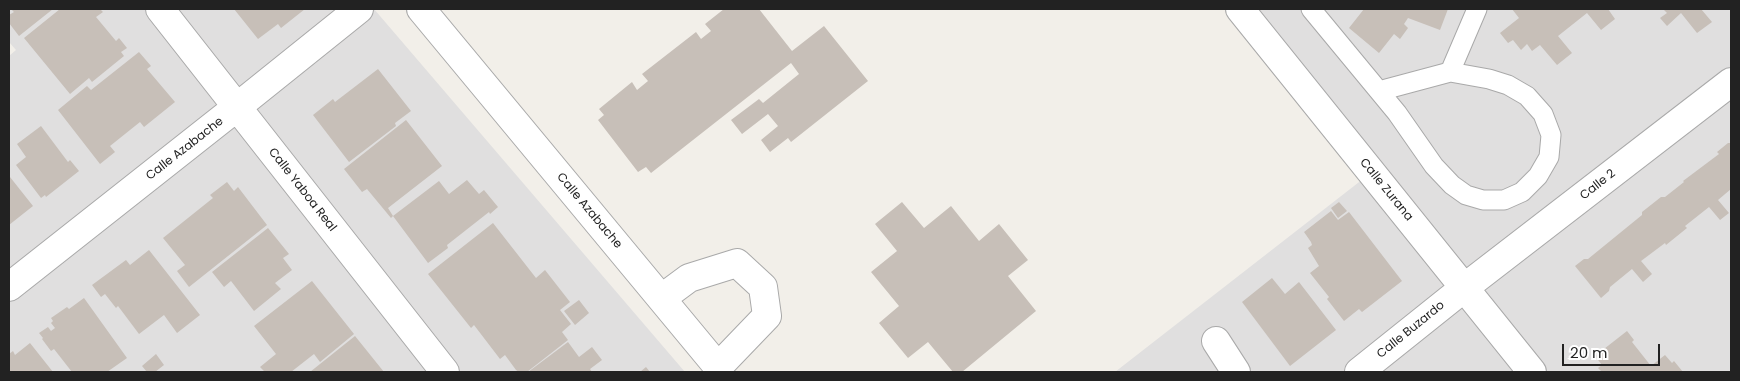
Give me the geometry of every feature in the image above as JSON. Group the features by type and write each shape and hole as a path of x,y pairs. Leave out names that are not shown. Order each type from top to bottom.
{"street":[{"name":"Calle Yaboa Real","path":"160,9 445,372"},
{"name":"Calle Azabache","path":"9,287 359,9"},
{"name":"Calle Azabache","path":"421,9 662,298"},
{"name":"Calle Zurana","path":"1240,9 1532,372"},
{"name":"Calle 2","path":"1464,288 1731,82"},
{"name":"Calle Buzardo","path":"1358,372 1464,288"},
{"path":"1216,341 1236,372"}],"lane":[{"path":"1450,72 1478,9"},
{"path":"1312,10 1397,113 1434,166 1452,185 1466,195 1484,200 1504,200 1522,192 1538,176 1548,157 1551,135 1543,114 1527,96 1508,85 1489,78 1450,72 1379,91"}],"shaded area":[{"path":"9,9 374,9 685,372 9,372 9,56 16,50 9,42"},
{"path":"1241,9 1731,9 1731,372 1115,372 1372,172"}],"building":[{"path":"11,9 53,9 19,36 9,23 9,15 14,12"},
{"path":"60,9 100,9 103,12 96,17 116,41 119,38 127,48 121,52 124,56 92,82 89,78 70,94 24,38"},
{"path":"234,9 305,9 281,28 278,24 258,39"},
{"path":"724,9 759,9 792,51 824,26 868,81 791,142 788,138 770,152 761,140 778,126 768,114 742,134 731,120 759,99 763,103 799,74 791,63 651,173 646,167 638,172 598,120 604,115 599,109 632,82 637,90 648,81 642,74 696,32 701,39 711,31 705,24"},
{"path":"1364,9 1448,9 1440,30 1408,18 1404,24 1408,28 1400,39 1394,34 1379,53 1349,28"},
{"path":"1512,9 1608,9 1615,19 1601,30 1587,13 1558,36 1572,53 1557,65 1540,45 1532,51 1527,44 1521,50 1513,40 1508,43 1500,33 1519,18"},
{"path":"1663,9 1701,9 1712,22 1697,33 1681,13 1667,26 1660,18 1667,13"},
{"path":"139,52 151,66 147,69 175,102 144,127 140,122 110,146 115,152 100,164 58,110 87,86 91,90"},
{"path":"378,69 411,111 395,123 396,126 349,162 313,115 333,99 335,102"},
{"path":"406,120 442,166 388,208 393,216 391,218 367,189 362,192 344,169"},
{"path":"41,126 68,162 70,160 79,171 46,197 45,195 41,198 16,165 26,157 17,144"},
{"path":"1728,143 1731,143 1731,189 1718,200 1729,213 1720,220 1709,207 1685,226 1687,228 1666,245 1665,243 1641,261 1652,274 1643,282 1632,269 1610,287 1609,291 1601,298 1575,266 1584,259 1588,259 1642,215 1642,212 1661,197 1665,197 1719,154 1717,152"},
{"path":"9,178 33,206 9,225"},
{"path":"467,180 479,194 484,190 498,207 447,245 448,248 428,263 393,216 439,181 449,194"},
{"path":"227,182 234,191 238,187 267,225 189,287 177,271 185,265 163,238 213,198 210,195"},
{"path":"902,202 924,228 951,206 979,241 999,224 1028,260 1008,276 1036,311 962,372 953,372 928,342 908,358 879,323 899,306 871,272 897,251 875,224"},
{"path":"1339,202 1347,211 1338,218 1331,208"},
{"path":"1331,211 1338,220 1349,212 1402,281 1362,312 1359,309 1344,321 1327,299 1329,297 1310,273 1319,266 1308,248 1312,245 1304,232"},
{"path":"493,223 536,278 545,270 570,302 560,310 571,324 562,332 568,340 527,372 516,370 505,355 500,359 474,325 471,328 428,274"},
{"path":"268,228 289,254 283,258 292,270 275,283 281,289 254,311 231,281 224,287 212,272"},
{"path":"149,250 200,315 177,333 164,315 139,334 118,306 116,308 105,294 101,297 92,285 126,260 130,265"},
{"path":"1272,278 1285,294 1299,282 1336,330 1290,366 1242,302"},
{"path":"312,281 354,334 320,362 314,354 291,372 265,372 260,367 276,354 254,326"},
{"path":"84,298 127,358 107,372 72,372 54,349 51,351 39,333 48,327 51,331 55,328 51,323 53,321 51,318 67,307 69,309"},
{"path":"579,300 589,313 575,325 564,311"},
{"path":"1627,331 1634,340 1632,342 1651,366 1665,355 1672,363 1674,361 1683,372 1602,372 1598,368 1602,365 1595,356"},
{"path":"355,336 384,372 310,372"},
{"path":"568,342 579,357 592,347 602,360 590,369 592,372 528,372"},
{"path":"30,343 53,372 9,372 9,354 13,351 15,355"},
{"path":"156,354 164,365 155,372 147,372 142,366"},
{"path":"646,367 650,372 640,372"}]}
